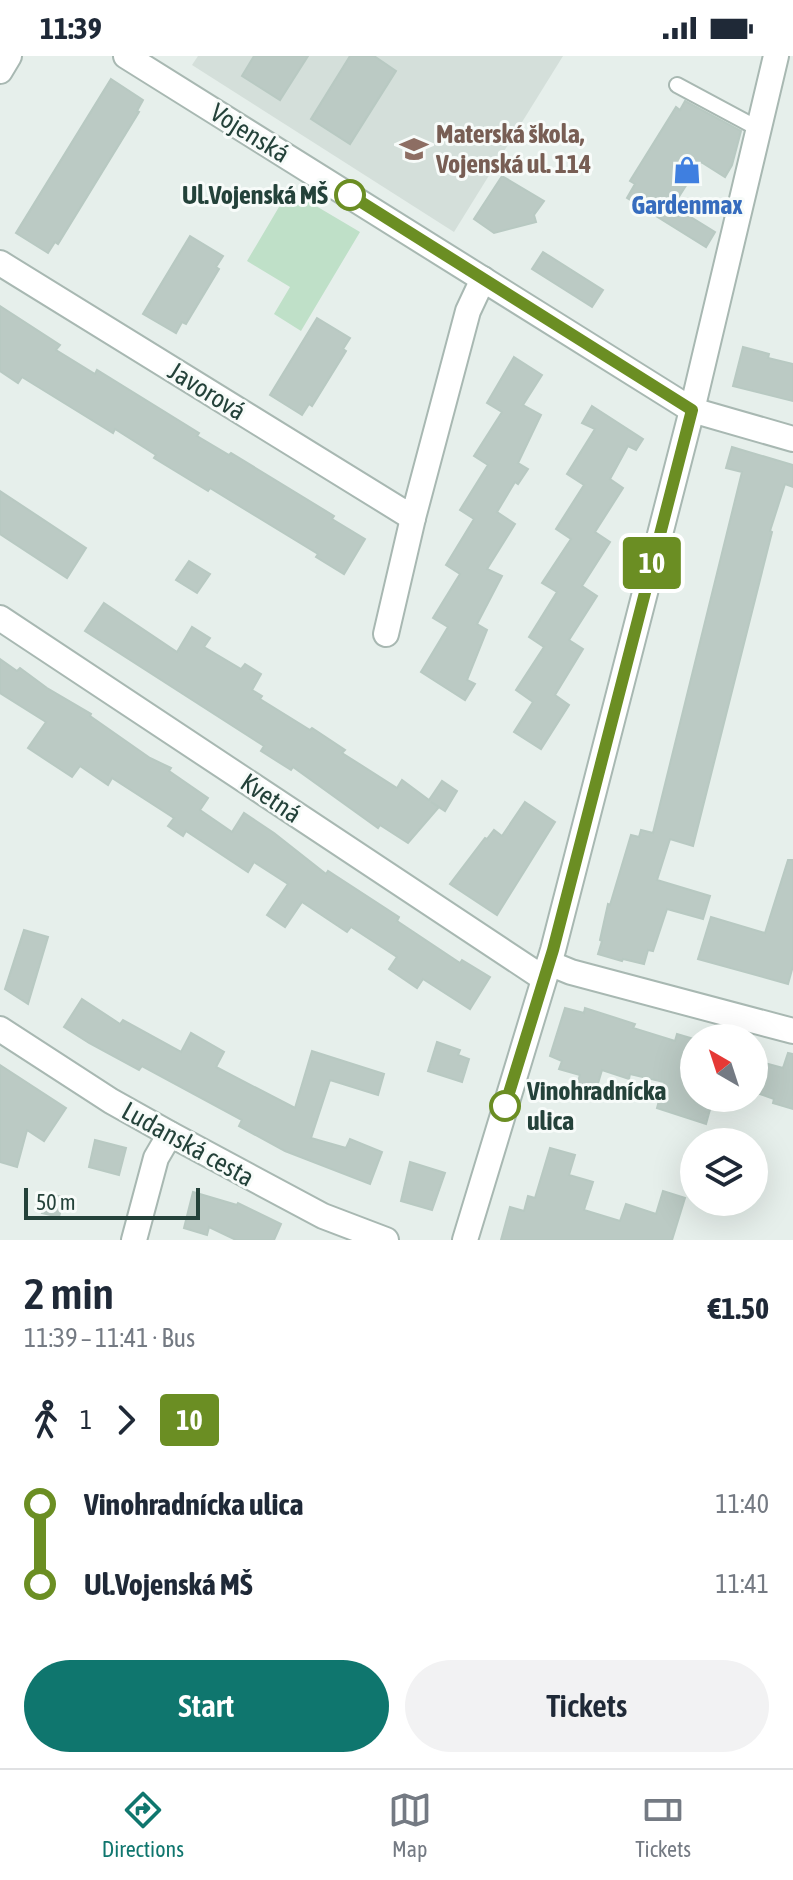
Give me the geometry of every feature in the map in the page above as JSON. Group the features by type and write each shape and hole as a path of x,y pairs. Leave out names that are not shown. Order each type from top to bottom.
{"street":[{"path":"0,71 9,56"},
{"name":"Vojenská","path":"126,56 692,410 793,439"},
{"path":"465,1240 546,970 692,410 776,56"},
{"name":"Javorová","path":"0,263 413,518"},
{"path":"386,634 468,311 483,279"},
{"name":"Kvetná","path":"0,618 546,970 571,972 793,1031"},
{"name":"Ludanská cesta","path":"0,1029 111,1101 170,1134 323,1216 386,1240"},
{"path":"134,1240 156,1158 170,1134"}],"lane":[{"path":"677,85 759,129"}],"shaded area":[{"name":"Materská škola, Vojenská ul. 114","path":"198,56 563,56 454,232 192,65"}],"green space":[{"path":"289,190 360,232 301,331 274,314 290,287 247,261"}],"building":[{"path":"254,56 308,56 280,100 242,76"},
{"path":"350,56 374,56 396,71 350,144 311,119"},
{"path":"111,79 143,100 139,112 58,244 55,242 48,253 16,233"},
{"path":"685,101 741,131 732,165 725,177 701,162 673,206 715,232 706,247 627,198 635,184 630,181 676,107 680,110"},
{"path":"502,176 544,201 534,215 536,222 494,233 474,219"},
{"path":"190,236 223,256 216,267 219,269 186,324 182,322 176,333 143,314"},
{"path":"543,252 603,290 592,307 532,269"},
{"path":"0,306 60,345 56,350 95,374 97,370 199,433 197,436 229,455 231,453 334,516 332,519 365,539 344,574 316,557 318,554 210,488 208,491 154,458 156,455 115,429 113,433 22,377 18,383 0,371"},
{"path":"317,318 350,338 343,349 346,351 312,406 309,404 302,415 270,395"},
{"path":"743,347 793,364 793,401 733,386"},
{"path":"514,357 542,375 523,405 541,415 518,463 528,469 518,484 515,482 497,512 515,524 487,569 502,576 477,624 487,630 467,680 475,684 465,700 421,672 448,627 433,618 460,574 446,565 474,519 460,510 488,465 474,456 502,412 487,403"},
{"path":"592,406 643,439 636,450 628,446 610,479 623,488 595,532 610,542 582,586 597,596 569,640 583,649 555,695 569,705 541,749 514,732 533,702 516,690 544,647 529,637 557,592 542,583 571,539 556,529 584,485 567,474 595,429 582,423"},
{"path":"732,447 793,465 793,487 785,484 770,531 693,846 670,839 657,880 710,896 703,919 667,909 653,951 648,950 644,964 622,961 598,954 600,940 608,904 631,835 639,837 641,830 653,833 742,472 726,468"},
{"path":"0,491 86,548 67,578 0,534"},
{"path":"189,561 210,574 197,593 176,580"},
{"path":"104,603 177,652 192,627 210,638 204,647 241,669 245,664 261,674 252,690 262,696 260,699 310,730 312,728 345,750 342,753 397,788 402,780 429,800 442,781 457,791 445,811 439,807 408,843 380,825 378,828 293,767 291,770 261,751 264,746 85,631"},
{"path":"0,659 17,671 20,668 91,714 150,758 171,768 169,771 208,798 200,810 232,832 244,813 326,874 328,871 399,917 397,921 460,963 462,960 490,977 470,1009 423,979 417,988 389,969 397,957 351,927 347,932 302,902 285,927 267,915 288,884 254,862 248,872 186,831 183,836 168,826 174,818 112,778 108,785 80,766 72,777 28,748 46,722 0,693"},
{"path":"525,802 555,822 497,915 450,884 485,838 494,830 502,836"},
{"path":"788,860 793,860 793,966 788,984 698,959 711,917 765,933"},
{"path":"24,930 48,937 28,1004 5,989"},
{"path":"82,999 120,1024 123,1020 181,1052 191,1033 224,1052 216,1067 295,1108 312,1051 384,1074 378,1095 330,1080 311,1138 346,1148 350,1139 382,1152 370,1184 285,1151 239,1126 242,1120 142,1066 139,1070 64,1027"},
{"path":"565,1008 584,1013 585,1008 675,1041 677,1034 680,1035 680,1112 709,1112 706,1124 657,1108 664,1082 630,1074 629,1079 602,1070 594,1097 575,1090 580,1075 559,1069 562,1061 550,1056"},
{"path":"437,1042 460,1050 458,1055 469,1059 462,1082 428,1071"},
{"path":"788,1053 793,1054 793,1109 773,1103 774,1099 768,1097 768,1064 783,1068"},
{"path":"0,1065 66,1108 44,1141 27,1130 17,1167 0,1162"},
{"path":"95,1140 126,1148 119,1175 89,1167"},
{"path":"550,1148 575,1155 569,1175 593,1182 584,1210 620,1221 626,1204 656,1214 663,1191 680,1196 680,1214 672,1240 501,1240 510,1207 524,1211 528,1196 535,1198"},
{"path":"410,1162 445,1173 432,1210 401,1201"},
{"path":"193,1192 238,1203 281,1224 274,1240 236,1240 209,1227 207,1235 184,1228"},
{"path":"46,1194 64,1197 59,1217 42,1213"}],"bus line":[{"name":"10","path":"350,195 692,410 553,950 505,1106"}],"place":[{"name":"Materská škola, Vojenská ul. 114","path":"414,149"},
{"name":"Gardenmax","path":"687,170"},
{"name":"Ul.Vojenská MŠ","path":"350,195"},
{"name":"Vinohradnícka ulica","path":"505,1106"}]}
